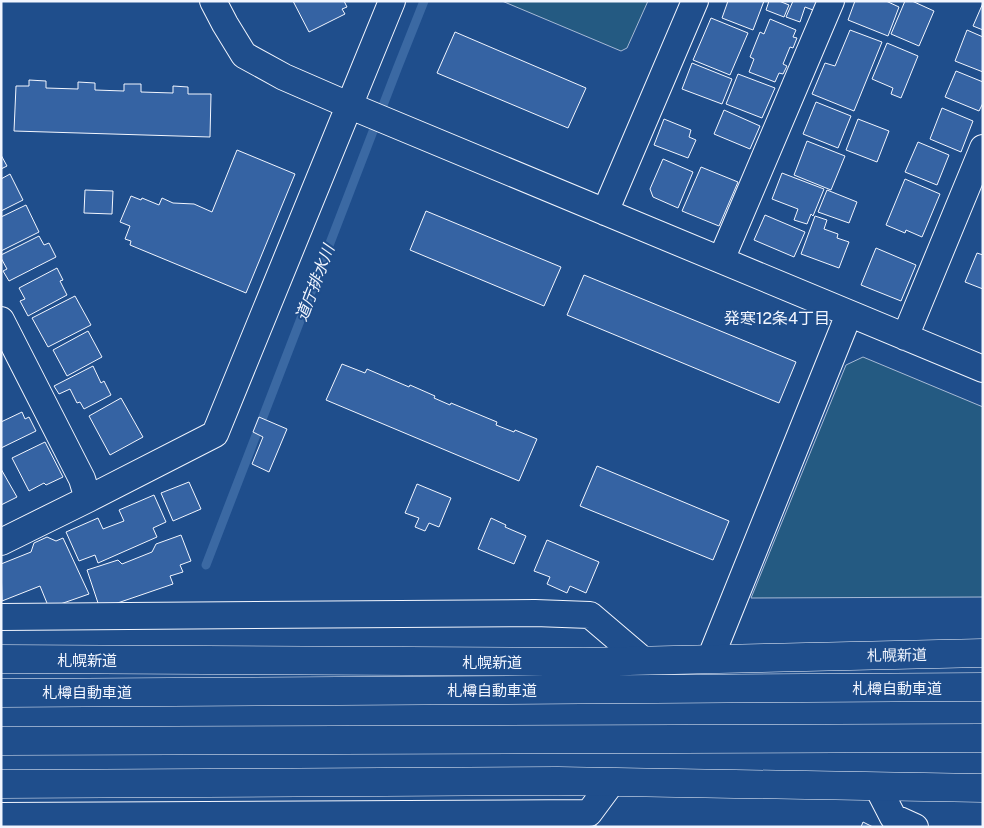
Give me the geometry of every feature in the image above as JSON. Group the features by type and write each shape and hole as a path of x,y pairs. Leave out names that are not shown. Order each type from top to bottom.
{"highway":[{"name":"札幌新道","path":"1,659 584,662 983,653"},
{"name":"札樽自動車道","path":"1,693 983,688"},
{"path":"1,741 983,738"},
{"path":"1,784 558,781 983,788"}],"street":[{"path":"213,1 224,24 244,55 284,77 983,369"},
{"path":"1,542 215,434 355,108 392,1"},
{"path":"605,212 695,1"},
{"path":"721,260 831,1"},
{"path":"905,337 983,148"},
{"path":"710,660 849,314"},
{"path":"1,320 82,479 88,499"},
{"path":"1,617 525,613 590,615 644,661"},
{"path":"1,816 448,820 589,813 612,782"},
{"path":"877,786 893,817 915,827"}],"shaded area":[{"path":"502,1 648,1 627,48 621,51"},
{"path":"863,357 983,407 983,597 751,598 846,365"}],"building":[{"path":"293,1 344,1 347,7 342,9 345,14 309,32"},
{"path":"728,1 764,1 753,30 722,18"},
{"path":"769,1 779,1 789,5 784,17 766,10"},
{"path":"793,1 817,1 813,10 805,7 800,22 786,17"},
{"path":"855,1 886,1 899,7 888,36 848,20"},
{"path":"905,1 912,1 934,11 919,46 891,34"},
{"path":"983,3 983,30 973,26"},
{"path":"711,18 748,33 730,75 693,60"},
{"path":"770,19 796,30 793,37 797,38 793,48 790,47 783,64 787,66 783,74 779,73 775,82 749,72 754,59 750,57 760,32 764,34"},
{"path":"850,30 882,42 854,111 812,94 825,63 835,66"},
{"path":"967,30 983,37 983,72 955,61"},
{"path":"455,32 586,88 568,128 437,73"},
{"path":"887,43 918,56 901,98 891,94 893,88 872,79"},
{"path":"692,63 732,79 722,104 682,89"},
{"path":"956,71 983,82 983,103 979,111 945,97"},
{"path":"738,74 775,88 762,118 726,104"},
{"path":"29,80 46,81 46,88 78,89 78,82 95,83 95,90 124,91 124,84 141,84 141,92 173,93 173,86 188,87 188,94 211,94 210,137 14,131 16,86 29,86"},
{"path":"816,102 851,116 838,148 803,134"},
{"path":"942,108 973,121 961,152 930,139"},
{"path":"724,110 760,126 750,149 714,134"},
{"path":"664,119 691,130 689,137 696,140 688,158 654,145"},
{"path":"858,119 889,131 877,162 846,150"},
{"path":"807,141 845,156 831,190 794,175"},
{"path":"918,142 949,155 937,185 905,172"},
{"path":"237,150 295,174 246,293 130,245 131,241 125,239 130,226 120,222 131,196 159,205 162,198 173,203 194,204 212,212"},
{"path":"1,155 7,166 1,169"},
{"path":"663,159 693,172 678,208 653,197 650,189"},
{"path":"701,167 738,182 719,226 682,211"},
{"path":"782,173 824,189 813,216 811,214 807,224 794,220 798,209 772,199"},
{"path":"10,174 23,200 1,211 1,179"},
{"path":"905,179 940,194 922,237 906,230 905,233 886,225"},
{"path":"85,190 113,191 112,214 84,213"},
{"path":"827,190 857,202 849,223 818,212"},
{"path":"26,205 39,232 1,251 1,217"},
{"path":"426,211 561,267 544,306 410,250"},
{"path":"765,215 805,232 794,257 754,240"},
{"path":"815,216 827,220 824,229 838,234 837,238 849,242 839,268 801,254"},
{"path":"39,236 44,245 49,243 56,257 9,281 3,271 7,269 1,255"},
{"path":"876,248 916,265 901,301 861,285"},
{"path":"977,253 983,255 983,289 965,282"},
{"path":"57,268 63,280 60,281 67,295 28,316 20,301 25,299 19,288"},
{"path":"584,275 796,362 779,403 567,315"},
{"path":"75,296 91,325 48,347 32,318"},
{"path":"88,331 102,357 67,376 53,350"},
{"path":"342,364 365,373 367,369 409,387 410,385 450,405 451,403 497,422 496,425 537,439 519,481 326,400"},
{"path":"93,366 101,383 104,381 111,395 84,409 80,402 77,403 70,389 59,394 54,386"},
{"path":"121,398 143,437 110,455 89,416"},
{"path":"22,412 25,419 29,417 36,431 1,448 1,422"},
{"path":"259,417 287,429 269,472 252,464 263,437 253,432"},
{"path":"45,442 63,477 46,485 44,483 29,491 12,458"},
{"path":"597,466 729,521 713,560 580,506"},
{"path":"1,469 17,497 1,505"},
{"path":"189,482 201,509 173,521 161,493"},
{"path":"417,484 451,498 439,527 429,523 425,531 415,527 419,518 405,513"},
{"path":"154,495 166,522 153,528 157,537 98,563 95,555 79,561 66,532 98,518 103,529 124,521 119,510"},
{"path":"491,518 506,525 505,527 526,536 514,564 478,549"},
{"path":"181,535 191,561 180,565 183,572 170,576 173,584 100,609 87,570 118,560 122,564 152,552 156,544"},
{"path":"47,537 56,541 63,538 89,594 49,608 40,586 2,601 1,564 31,552 34,543"},
{"path":"547,540 599,562 586,593 570,586 567,593 547,584 550,577 534,571"},
{"path":"863,822 873,827 861,827"},
{"path":"521,824 596,825 596,827 521,827"}],"waterway":[{"name":"道庁排水川","path":"206,565 424,1"}],"district":[{"name":"発寒12条4丁目","path":"777,318"}]}
